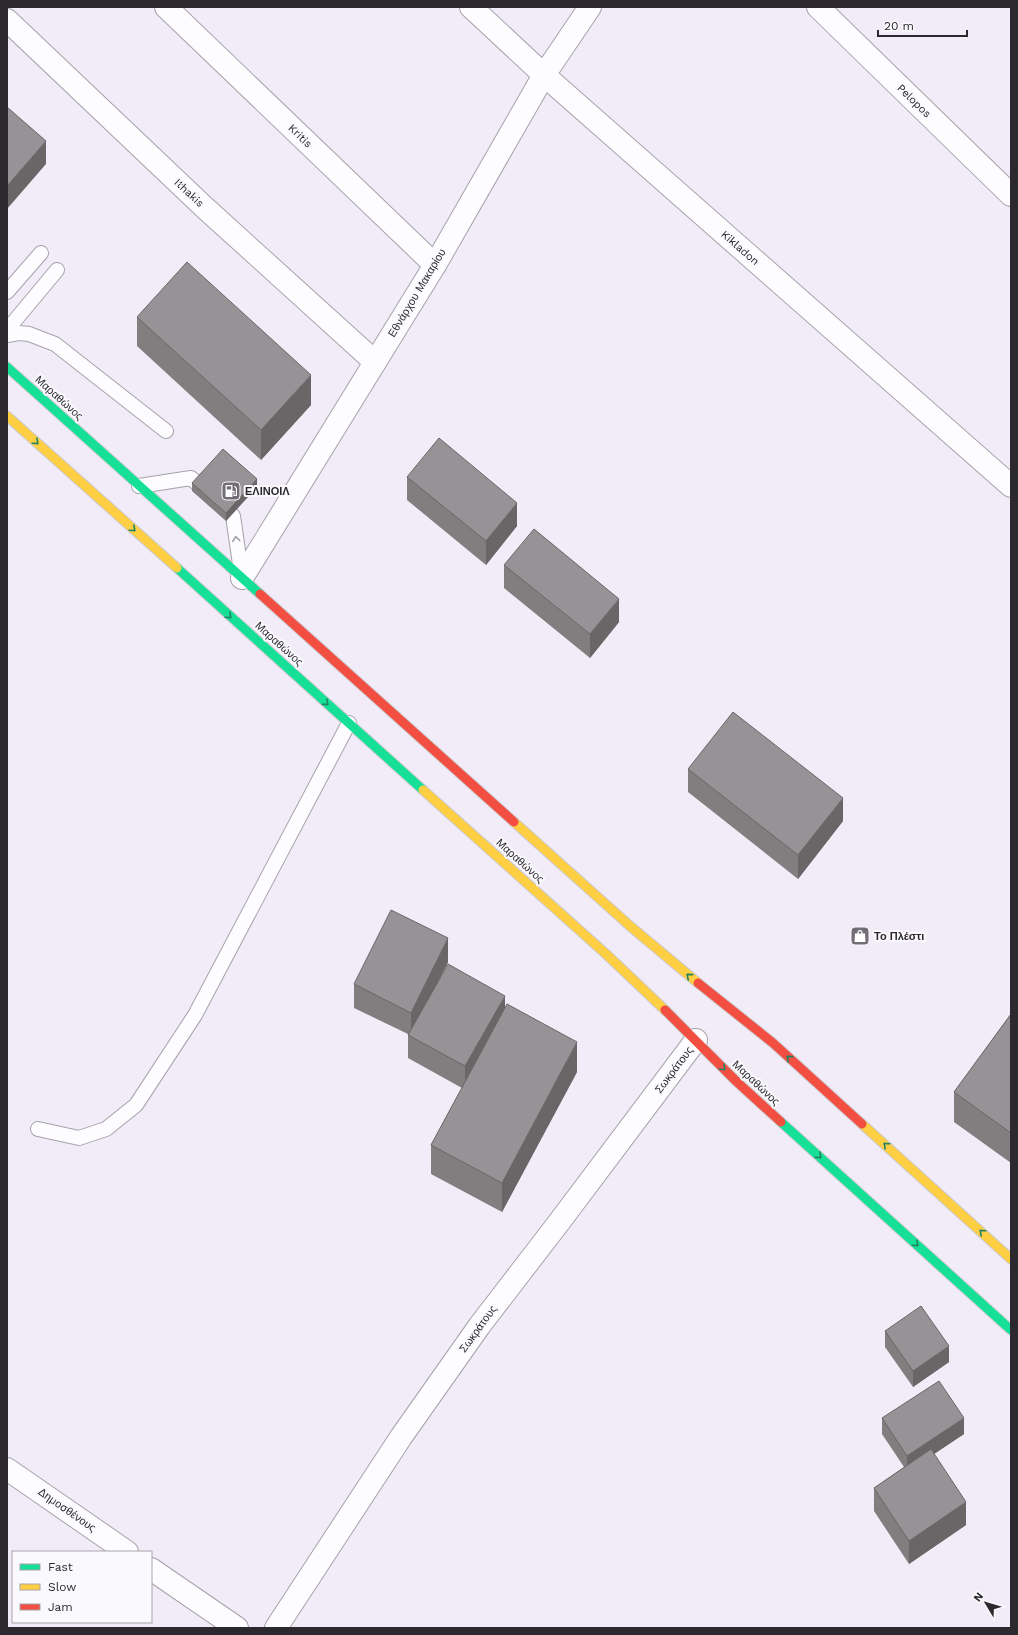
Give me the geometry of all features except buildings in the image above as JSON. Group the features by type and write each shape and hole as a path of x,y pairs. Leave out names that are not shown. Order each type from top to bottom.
{"main road":[{"name":"Μαραθώνος","path":"7,367 630,926 722,1004 773,1043 1011,1258"},
{"name":"Μαραθώνος","path":"7,416 600,949 696,1040 737,1082 1011,1330"}],"street":[{"name":"Kritis","path":"166,7 435,265"},
{"name":"Kikladon","path":"471,7 544,76 1011,486"},
{"name":"Εθνάρχου Μακαρίου","path":"242,578 435,265 544,76 590,7"},
{"name":"Pelopos","path":"818,7 1011,195"},
{"name":"Ithakis","path":"7,20 204,207 376,362"},
{"name":"Σωκράτους","path":"276,1628 401,1437 480,1325 560,1222 696,1040"},
{"name":"Δημοσθένους","path":"7,1469 126,1551"},
{"path":"152,1570 237,1628"}],"lane":[{"path":"7,292 41,253"},
{"path":"7,330 57,270"},
{"path":"7,335 18,333 29,334 55,344 166,431"},
{"path":"139,486 191,478 233,516 242,578"},
{"path":"38,1129 79,1138 106,1129 136,1105 195,1015 349,723"}],"traffic: fast":[{"path":"7,367 260,594"},
{"path":"177,568 423,790"},
{"path":"781,1122 1011,1330"}],"traffic: slow":[{"path":"7,416 177,568"},
{"path":"423,790 606,954 665,1010"},
{"path":"514,822 630,926 698,983"},
{"path":"862,1124 1011,1259"}],"traffic: jam":[{"path":"260,594 514,822"},
{"path":"698,983 773,1043 862,1124"},
{"path":"665,1010 737,1082 781,1122"}],"place":[{"name":"ΕΛΙΝΟΙΛ","path":"231,491"},
{"name":"Το Πλέστι","path":"860,936"}]}
